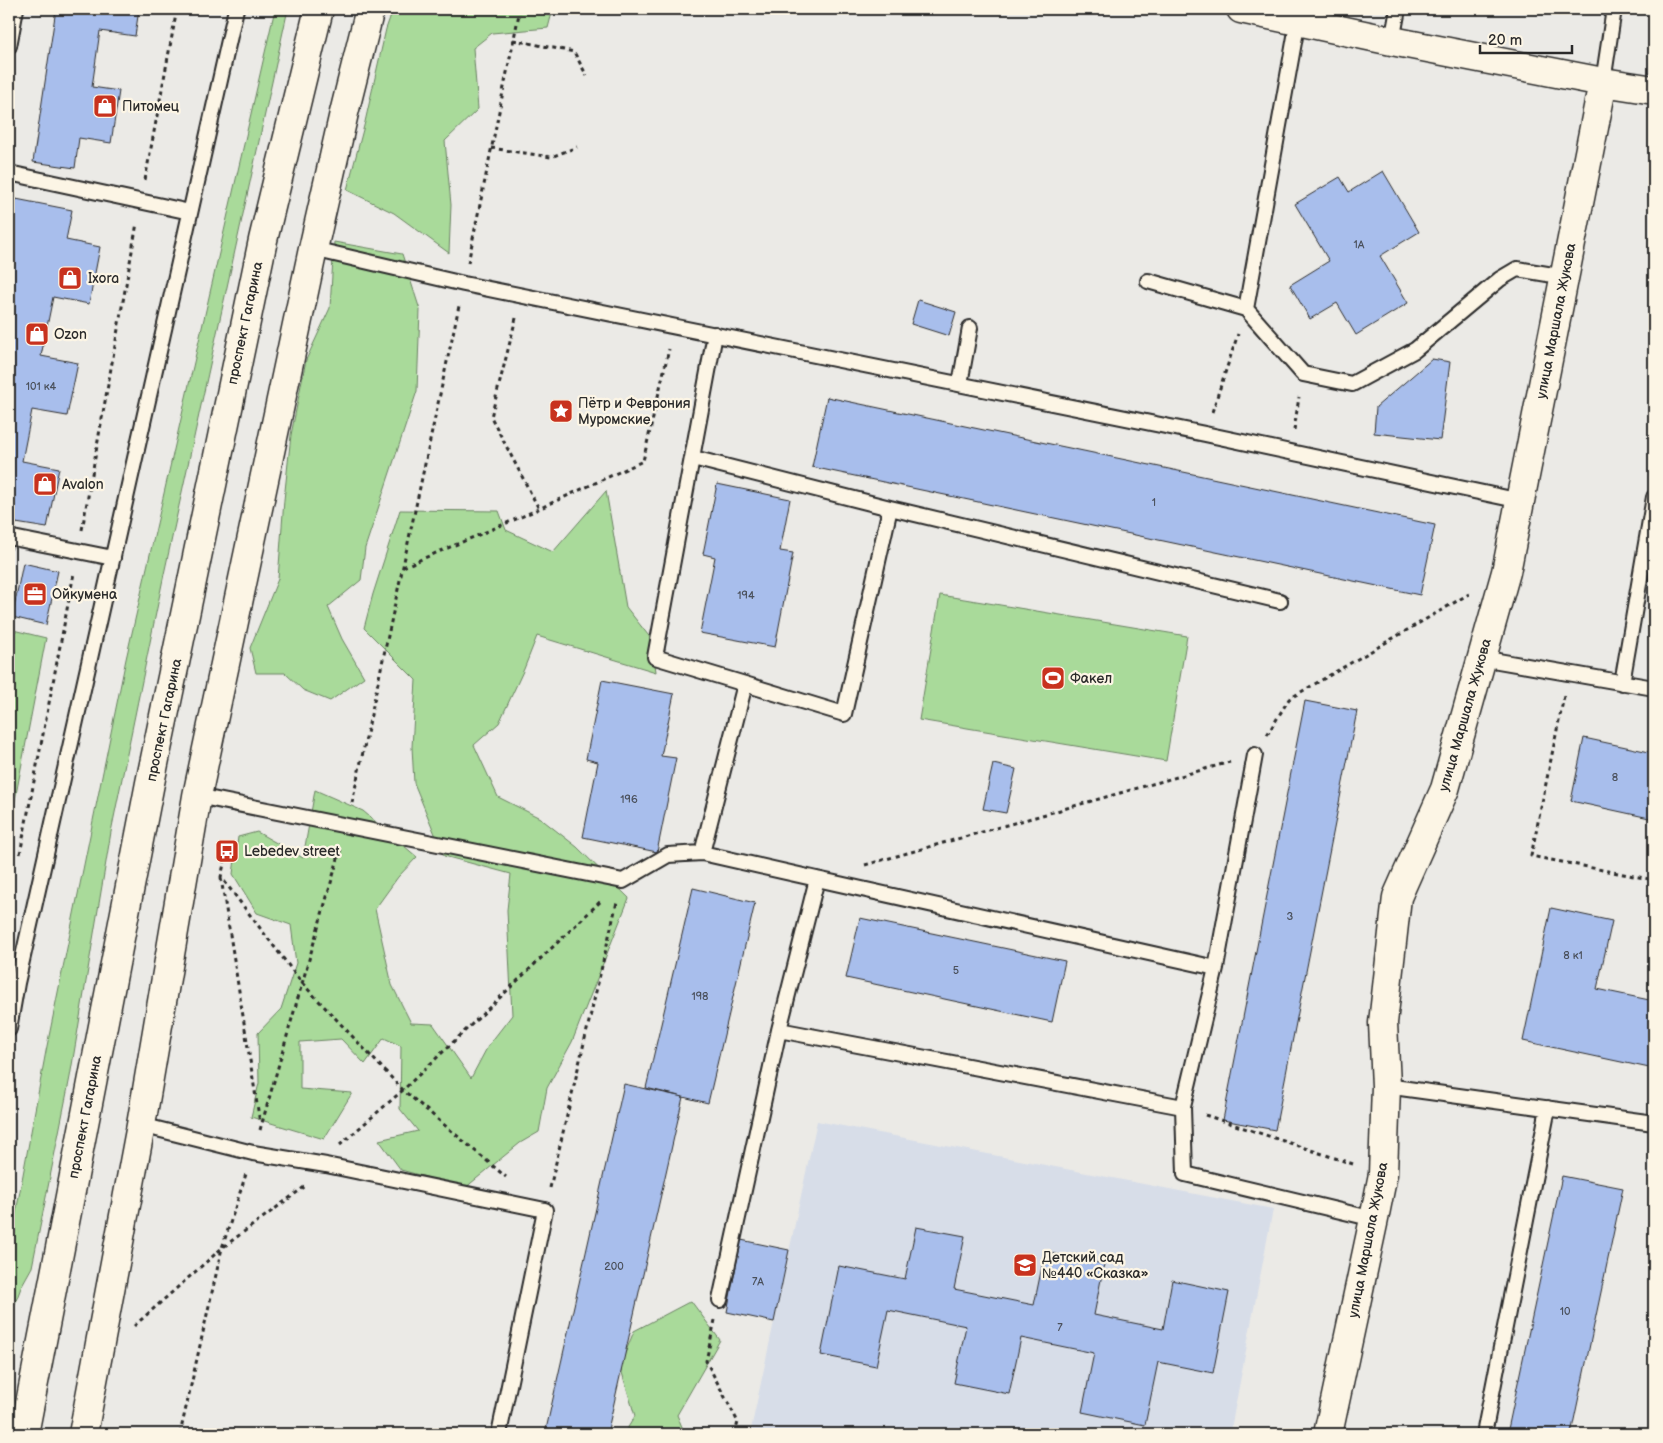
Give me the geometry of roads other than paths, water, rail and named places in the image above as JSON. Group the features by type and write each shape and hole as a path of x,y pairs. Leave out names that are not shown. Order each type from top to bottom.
{"main road":[{"name":"проспект Гагарина","path":"24,1434 150,784 260,249 319,9"},
{"path":"83,1434 141,1125 197,796 313,249 370,9"},
{"path":"1241,9 1392,41 1603,82 1654,90"},
{"name":"улица Маршала Жукова","path":"1328,1434 1382,1174 1386,1086 1383,1023 1397,897 1445,789 1506,572 1603,82"}],"lane":[{"path":"9,46 16,9"},
{"path":"9,1028 13,982 113,558 236,9"},
{"path":"1392,41 1398,9"},
{"path":"1603,82 1614,9"},
{"path":"1246,309 1298,20"},
{"path":"9,173 190,212"},
{"path":"313,249 464,284 1205,434 1521,501"},
{"path":"1148,281 1246,309 1303,374 1352,384 1415,350 1500,279 1517,269 1565,277"},
{"path":"960,384 970,328"},
{"path":"715,334 694,458 656,657 844,714 890,508"},
{"path":"694,458 890,508 1280,601"},
{"path":"1622,683 1654,497"},
{"path":"14,538 113,558"},
{"path":"1481,658 1654,688"},
{"path":"702,854 745,684"},
{"path":"1255,754 1216,968 1183,1107 1185,1174 1374,1219"},
{"path":"197,796 623,881 668,856 702,854 1216,968"},
{"path":"720,1300 779,1030 816,879"},
{"path":"779,1030 1183,1107"},
{"path":"1386,1086 1654,1123"},
{"path":"1484,1434 1548,1108"},
{"path":"141,1125 253,1153 326,1165 545,1210 499,1434"}],"place":[{"name":"Питомец","path":"105,106"},
{"name":"Ixora","path":"70,278"},
{"name":"Ozon","path":"37,334"},
{"name":"Пётр и Феврония Муромские","path":"561,411"},
{"name":"Avalon","path":"45,484"},
{"name":"Ойкумена","path":"35,594"},
{"name":"Факел","path":"1053,678"},
{"name":"Lebedev street","path":"227,851"},
{"name":"Детский сад №440 «Сказка»","path":"1025,1265"}]}
